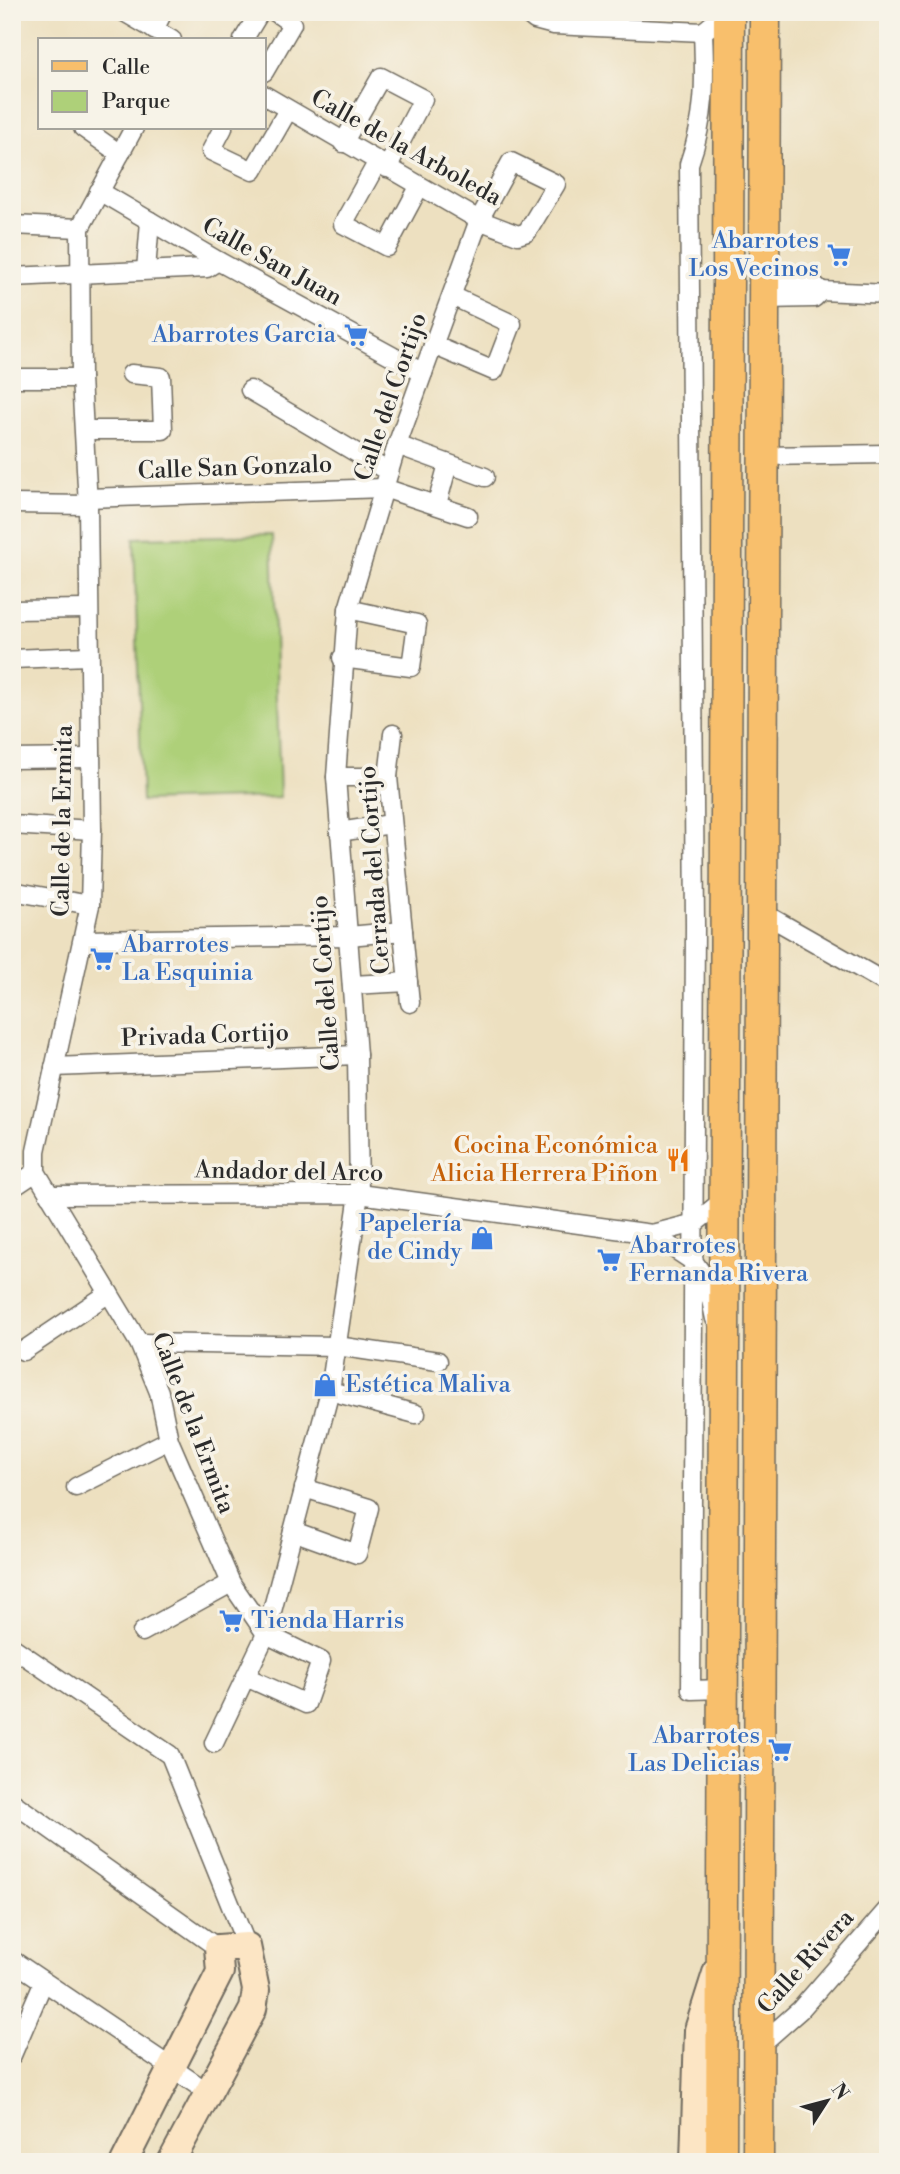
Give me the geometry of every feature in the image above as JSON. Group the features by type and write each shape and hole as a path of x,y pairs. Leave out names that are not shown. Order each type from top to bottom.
{"main road":[{"path":"721,2162 728,925 728,12"},
{"path":"758,2162 765,12"},
{"path":"724,1339 762,1340"},
{"path":"723,1689 760,1688"}],"street":[{"path":"124,12 168,38"},
{"path":"154,30 163,12"},
{"path":"244,38 260,12"},
{"path":"266,69 292,24 275,12"},
{"path":"525,12 534,20 554,25 703,32 728,12"},
{"path":"703,32 706,93 701,130 689,164 695,925 695,1223 690,1615 691,1690 723,1689"},
{"path":"344,143 381,77 422,99 343,224 387,247 419,187"},
{"name":"Calle de la Arboleda","path":"266,96 479,220 518,234 527,232"},
{"path":"222,130 211,151 253,171 288,110"},
{"path":"701,130 729,113"},
{"path":"86,130 120,154"},
{"name":"Calle de la Ermita","path":"133,130 80,228 81,378 88,502 92,830 90,905 36,1151 36,1172 139,1343 159,1392 169,1440 231,1583 266,1634"},
{"name":"Calle del Cortijo","path":"214,1743 266,1634 330,1391 359,1194 357,1055 336,777 342,657 348,609 397,445 433,345 479,220 511,162 556,184 527,232"},
{"name":"Calle San Juan","path":"99,191 218,261 423,373"},
{"path":"146,270 150,221"},
{"path":"12,225 80,228"},
{"path":"12,276 207,268 218,261"},
{"path":"764,291 802,291 813,283 821,292 888,294"},
{"path":"433,345 494,371 512,324 452,296"},
{"path":"85,430 163,430 161,377 131,374"},
{"path":"12,378 81,378"},
{"path":"250,390 386,480 468,516"},
{"path":"397,445 485,477"},
{"path":"763,456 888,454"},
{"path":"437,504 449,464"},
{"name":"Calle San Gonzalo","path":"12,504 88,502 386,480"},
{"path":"12,610 88,609"},
{"path":"342,657 411,667 417,624 348,609"},
{"path":"12,659 88,656"},
{"name":"Cerrada del Cortijo","path":"393,734 388,777 410,1003"},
{"path":"12,760 90,758"},
{"path":"336,777 388,777"},
{"path":"339,832 391,824"},
{"path":"12,825 92,830"},
{"path":"694,834 728,834"},
{"path":"12,891 90,905"},
{"path":"763,913 888,984"},
{"path":"695,925 728,925"},
{"path":"84,940 349,936 402,932"},
{"path":"352,985 408,982"},
{"name":"Privada Cortijo","path":"54,1067 357,1055"},
{"path":"12,1188 36,1172"},
{"name":"Andador del Arco","path":"49,1195 359,1194 652,1234 695,1223 726,1198"},
{"name":"Andador del Arco","path":"652,1234 694,1262"},
{"path":"694,1262 707,1281 711,1311 724,1339"},
{"path":"23,1351 109,1293"},
{"path":"139,1343 337,1346 438,1361"},
{"path":"330,1391 416,1414"},
{"path":"76,1487 169,1440"},
{"path":"293,1531 357,1554 369,1508 304,1488"},
{"path":"691,1491 724,1492"},
{"path":"142,1632 231,1583"},
{"path":"690,1615 723,1615"},
{"path":"246,1677 306,1704 321,1661 266,1634"},
{"path":"12,1647 170,1755 247,1946 256,1990 253,2009 206,2091 172,2162"},
{"path":"12,1802 218,1948 247,1946"},
{"name":"Calle Rivera","path":"759,2046 800,2010 888,1909"},
{"path":"124,2162 220,1972 218,1948"},
{"path":"694,2162 698,2030 722,1955"},
{"path":"12,1959 43,1983 206,2091"},
{"path":"12,2055 43,1983"}],"green space":[{"path":"272,535 280,797 142,801 134,538"}],"place":[{"name":"Abarrotes Los Vecinos","path":"839,255"},
{"name":"Abarrotes Garcia","path":"356,335"},
{"name":"Abarrotes La Esquinia","path":"102,959"},
{"name":"Cocina Económica Alicia Herrera Piñon","path":"678,1160"},
{"name":"Papelería de Cindy","path":"482,1238"},
{"name":"Abarrotes Fernanda Rivera","path":"609,1260"},
{"name":"Estética Maliva","path":"325,1385"},
{"name":"Tienda Harris","path":"231,1621"},
{"name":"Abarrotes Las Delicias","path":"780,1750"}]}
